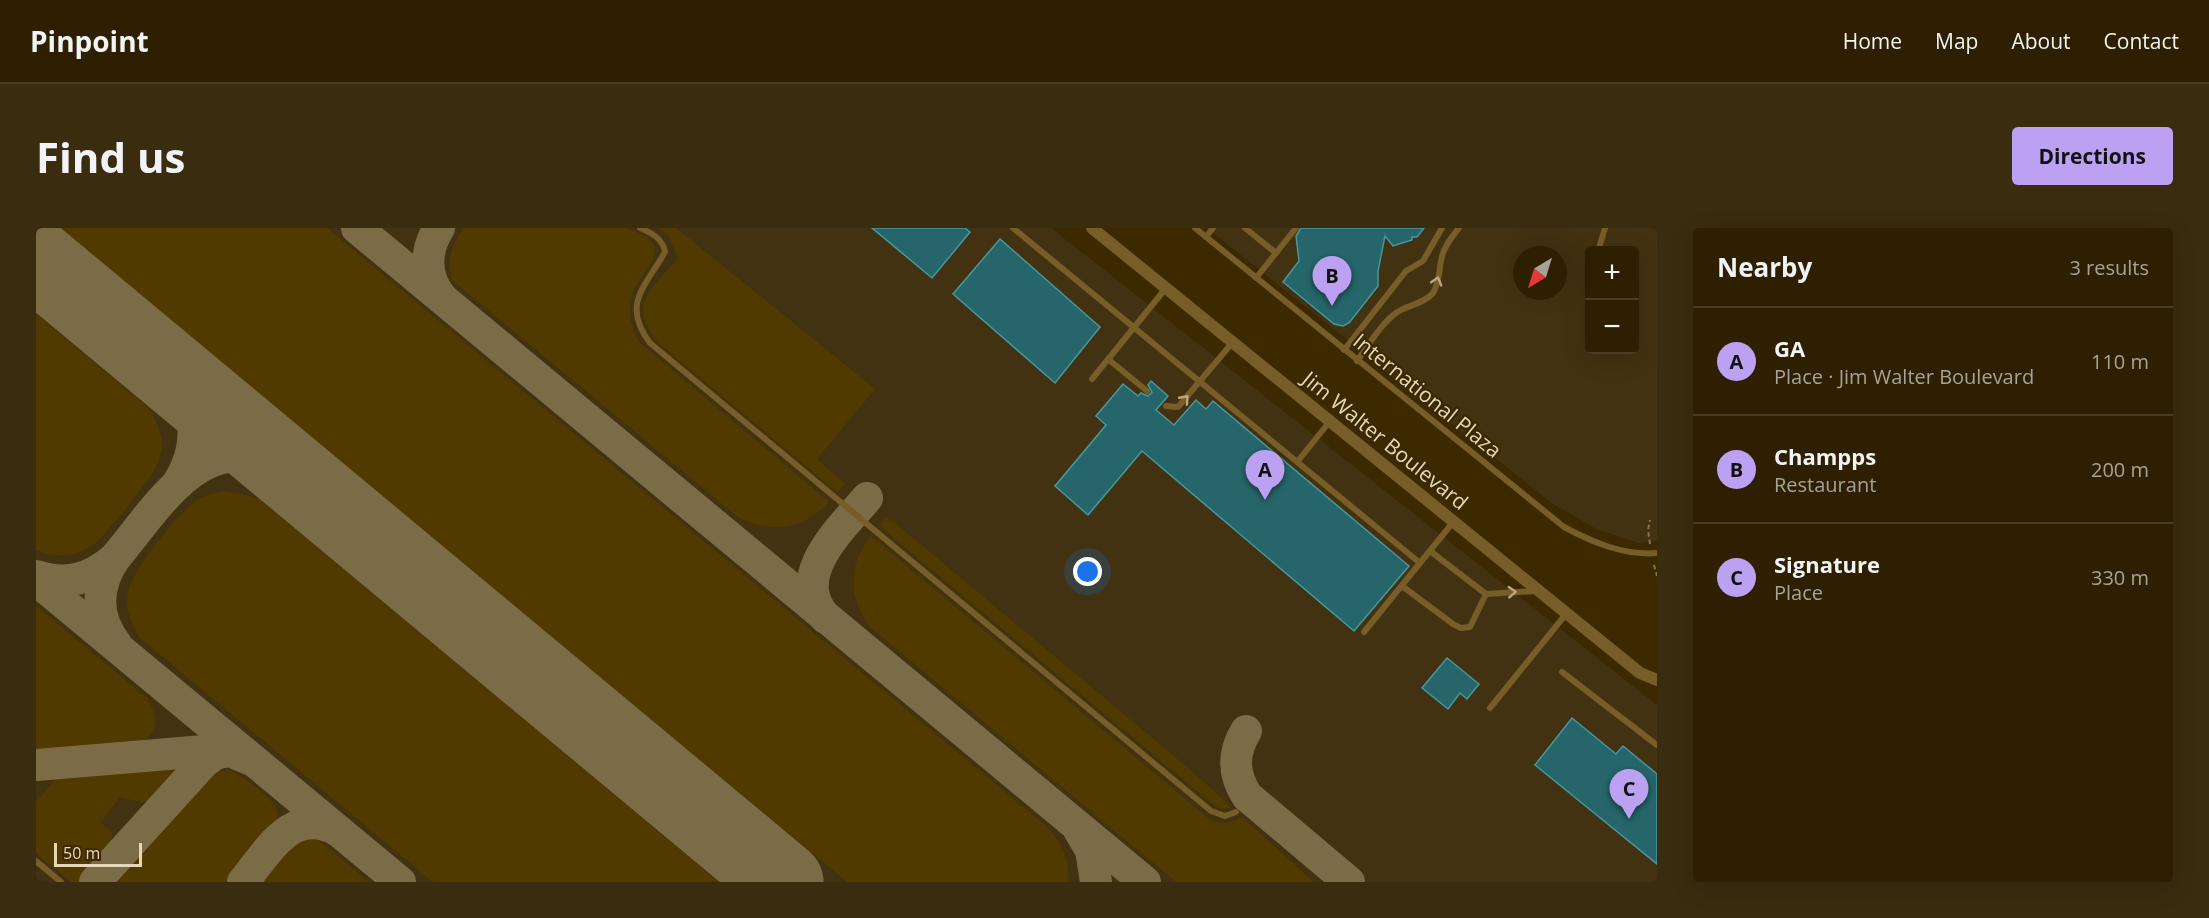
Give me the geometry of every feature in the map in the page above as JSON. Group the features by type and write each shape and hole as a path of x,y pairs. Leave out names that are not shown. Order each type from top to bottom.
{"street":[{"name":"Jim Walter Boulevard","path":"1092,228 1566,614 1640,673 1657,680"}],"lane":[{"path":"640,228 653,234 664,245 665,252 638,293 636,314 641,330 650,343 1211,811 1225,816 1236,812"},
{"path":"1014,228 1420,563"},
{"name":"International Plaza","path":"1194,228 1564,527 1593,543 1626,551 1657,553"},
{"path":"1206,237 1213,228"},
{"path":"1245,228 1253,231 1276,253"},
{"path":"1256,278 1296,228"},
{"path":"1344,350 1406,271 1423,261 1442,228"},
{"path":"1357,361 1390,318 1398,311 1432,294 1438,282 1447,243 1459,228"},
{"path":"1600,246 1605,228"},
{"path":"1092,379 1166,288"},
{"path":"1166,406 1178,407 1233,342"},
{"path":"1108,359 1147,391"},
{"path":"1298,461 1329,421"},
{"path":"1364,632 1454,521"},
{"path":"1430,551 1486,594 1538,591"},
{"path":"1402,586 1461,628 1470,627 1486,594"},
{"path":"1490,708 1566,614"},
{"path":"1562,672 1657,745"},
{"path":"37,863 61,882"}],"path":[{"path":"1650,520 1648,530 1650,544"},
{"path":"1654,565 1657,576"}],"shaded area":[{"path":"36,228 1051,228 1657,705 1657,882 36,882"},
{"path":"60,228 327,228 1045,825 1063,851 1069,882 847,882"},
{"path":"464,228 626,228 651,241 654,247 652,261 636,286 630,304 632,324 639,342 829,502 808,518 786,526 762,526 738,517 453,281 450,266 451,253"},
{"path":"658,228 676,228 875,389 817,459 845,484 837,492 660,344 650,331 644,319 643,309 646,299 651,289 678,258 668,235"},
{"path":"1207,228 1657,228 1657,541 1639,543 1596,529 1553,504"},
{"path":"36,314 151,410 162,444 152,474 106,532 86,549 65,555 36,550"},
{"path":"222,491 259,499 719,882 433,882 139,637 131,621 127,605 131,583 137,572 165,532 185,510 200,499"},
{"path":"886,518 894,522 1187,767 1230,808 1220,809 1210,802 896,540 880,526"},
{"path":"871,536 1208,818 1225,823 1242,817 1314,882 1176,882 870,627 858,605 854,582 858,558"},
{"path":"36,606 148,699 155,721 152,733 147,738 132,745 36,754"},
{"path":"181,765 184,771 156,802 140,802 120,797 101,822 113,833 112,845 80,882 71,882 36,853 36,802 54,781 68,774"},
{"path":"232,770 264,794 273,803 277,812 277,822 273,833 258,855 234,882 111,882 206,773"},
{"path":"303,837 320,841 369,882 254,882 289,841"}],"building":[{"path":"872,228 965,228 970,232 932,278"},
{"path":"1301,228 1424,228 1417,237 1412,237 1412,240 1393,246 1385,236 1378,271 1378,286 1349,323 1343,326 1334,324 1283,282 1299,261 1296,236"},
{"path":"1000,239 1100,327 1055,383 953,294"},
{"path":"1151,381 1168,396 1156,410 1174,425 1196,400 1206,409 1213,401 1409,566 1354,631 1142,451 1088,515 1055,486 1106,425 1096,416 1123,384 1138,396 1141,393 1148,396 1152,392 1148,385"},
{"path":"1447,658 1479,684 1467,699 1460,693 1448,709 1422,688"},
{"path":"1572,718 1616,754 1623,746 1657,774 1657,864 1535,765"}],"taxiway":[{"path":"357,228 1145,882"},
{"path":"439,228 431,245 428,263 435,289 441,297"},
{"path":"81,302 174,380 189,404 194,430 193,444 190,457 178,483"},
{"path":"116,644 109,634 101,612 101,590 109,569 115,558 169,492 189,474 211,462 235,456 261,460 290,476 374,545"},
{"path":"826,618 816,602 813,586 815,570 822,554 867,498"},
{"path":"36,576 58,580 78,579 97,571 115,558"},
{"path":"36,580 400,882"},
{"path":"1246,731 1238,748 1236,764 1239,780 1247,796 1349,882"},
{"path":"36,765 216,750 232,752 249,759"},
{"path":"95,882 203,763 215,754 226,751"},
{"path":"243,882 282,835 294,828 307,824 321,824 337,830"},
{"path":"1079,830 1091,850 1096,882"}],"runway":[{"path":"36,260 783,882"}],"place":[{"name":"Champps","path":"1332,306"},
{"name":"GA","path":"1265,500"},
{"name":"Signature","path":"1629,819"}]}
